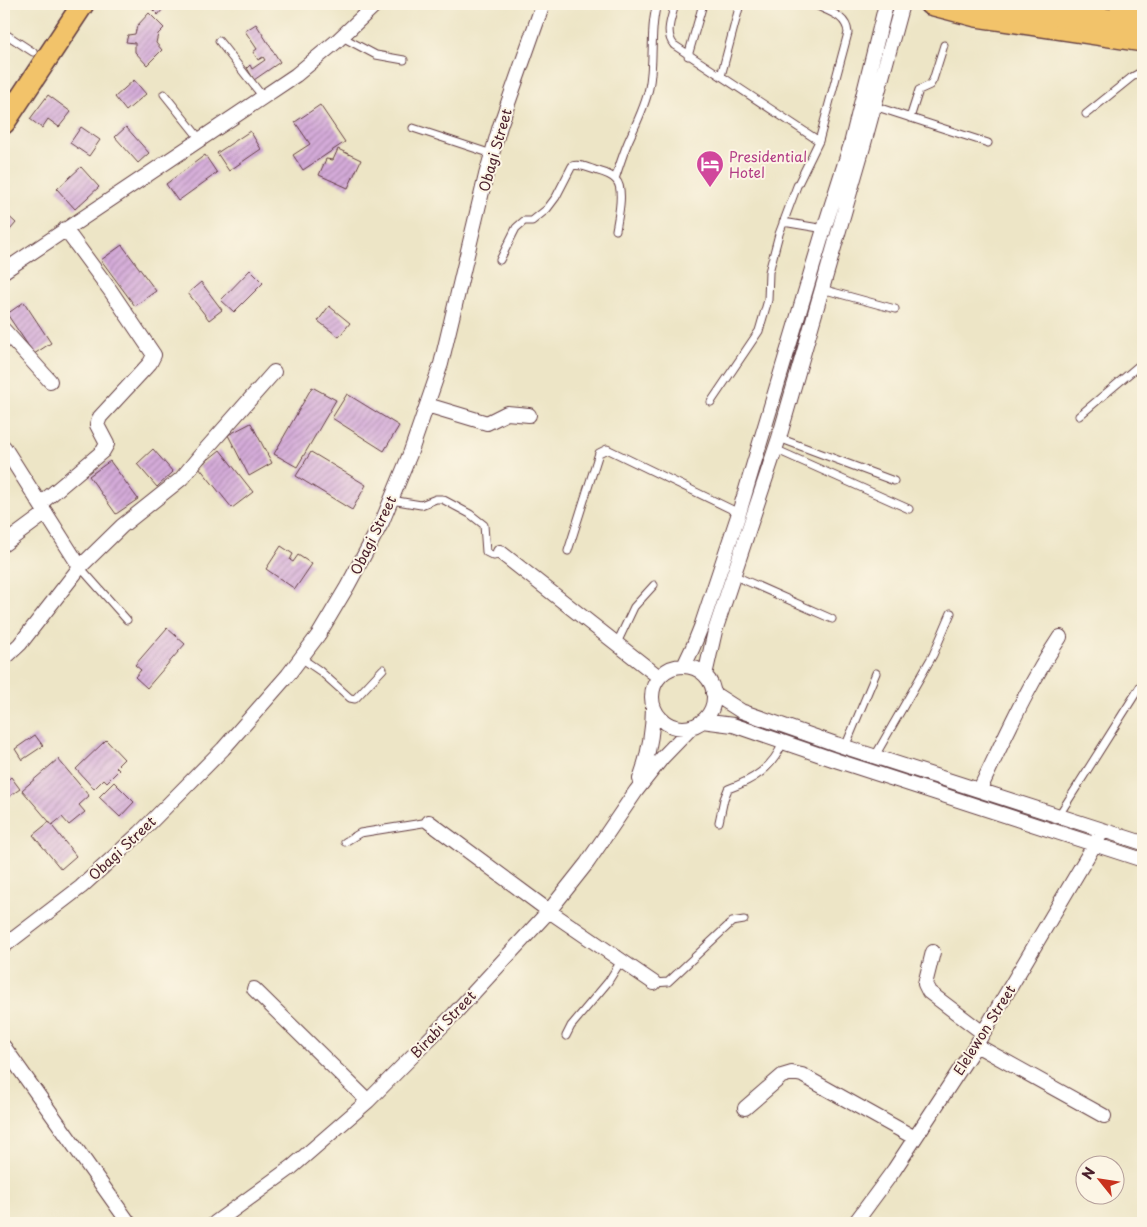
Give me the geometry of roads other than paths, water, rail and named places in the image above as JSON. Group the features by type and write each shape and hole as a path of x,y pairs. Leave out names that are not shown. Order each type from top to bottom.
{"highway":[{"path":"998,4 1143,27"},
{"path":"1122,4 1143,7"}],"main road":[{"path":"4,94 65,4"},
{"path":"4,123 83,4"},
{"path":"930,4 976,16 1143,42"}],"street":[{"path":"4,271 296,75 342,37 376,4"},
{"name":"Obagi Street","path":"4,946 81,887 140,833 222,750 301,658 319,634 347,587 382,522 410,454 441,364 492,154 543,4"},
{"path":"705,675 714,631 777,444 838,234 886,4"},
{"path":"684,666 698,634 739,513 824,228 874,106 902,4"},
{"path":"4,544 103,451 106,444 97,425 100,417 150,363 154,355 65,229"},
{"path":"4,330 50,381"},
{"path":"4,659 20,644 80,567 122,526 181,479 198,457 229,425 274,372"},
{"path":"427,405 486,422 507,413 529,415"},
{"path":"4,447 80,567"},
{"path":"500,552 659,676"},
{"path":"980,789 1019,707 1040,668 1060,637"},
{"path":"684,666 699,670 705,675 713,693 712,704 708,713 662,758 636,791 649,753 653,729 652,695 654,685 659,676 670,668 684,666"},
{"path":"713,693 741,711 845,747 1059,814 1143,843"},
{"path":"653,705 657,714 664,721 678,727 697,723 733,725 1143,860"},
{"name":"Birabi Street","path":"215,1223 292,1167 368,1101 454,1014 549,912 587,864 636,791"},
{"path":"429,822 549,912 654,983"},
{"name":"Elelewon Street","path":"855,1223 894,1170 979,1039 1104,830"},
{"path":"933,952 925,984 929,992 979,1039 1104,1116"},
{"path":"254,989 368,1101"},
{"path":"4,1047 129,1223"},
{"path":"744,1108 782,1076 792,1073 802,1075 915,1138"}],"lane":[{"path":"615,179 627,144 643,110 649,88 653,58 652,28 657,4"},
{"path":"675,4 668,34 669,40 674,45 819,141"},
{"path":"688,56 703,4"},
{"path":"721,76 740,4"},
{"path":"711,402 760,331 768,300 769,272 783,222 797,186 819,141 848,34 848,26 844,20 812,4"},
{"path":"4,33 33,52"},
{"path":"342,37 376,55 404,60"},
{"path":"219,41 263,97"},
{"path":"910,118 919,90 930,85 933,80 944,45"},
{"path":"1086,114 1132,77 1143,71"},
{"path":"164,94 200,139"},
{"path":"874,106 988,143"},
{"path":"413,128 492,154"},
{"path":"500,260 516,228 524,222 532,221 547,209 556,197 572,166 577,164 609,174 619,184 620,194 616,230"},
{"path":"783,222 824,228 838,234"},
{"path":"822,289 895,309"},
{"path":"1079,416 1143,362"},
{"path":"777,444 894,482"},
{"path":"777,444 909,509"},
{"path":"568,551 599,453 607,449 739,513"},
{"path":"391,500 421,505 442,498 470,514 484,525 486,552 494,556 500,552"},
{"path":"80,567 127,620"},
{"path":"732,575 832,619"},
{"path":"617,643 634,607 654,585"},
{"path":"875,756 933,655 951,613"},
{"path":"301,658 355,700 383,669"},
{"path":"845,747 876,673"},
{"path":"1059,814 1143,682"},
{"path":"719,822 728,789 754,778 772,764 783,742"},
{"path":"346,842 360,832 429,822"},
{"path":"654,983 668,982 732,922 744,920"},
{"path":"566,1036 571,1026 600,993 622,961"}],"place":[{"name":"Presidential Hotel","path":"710,188"}]}
